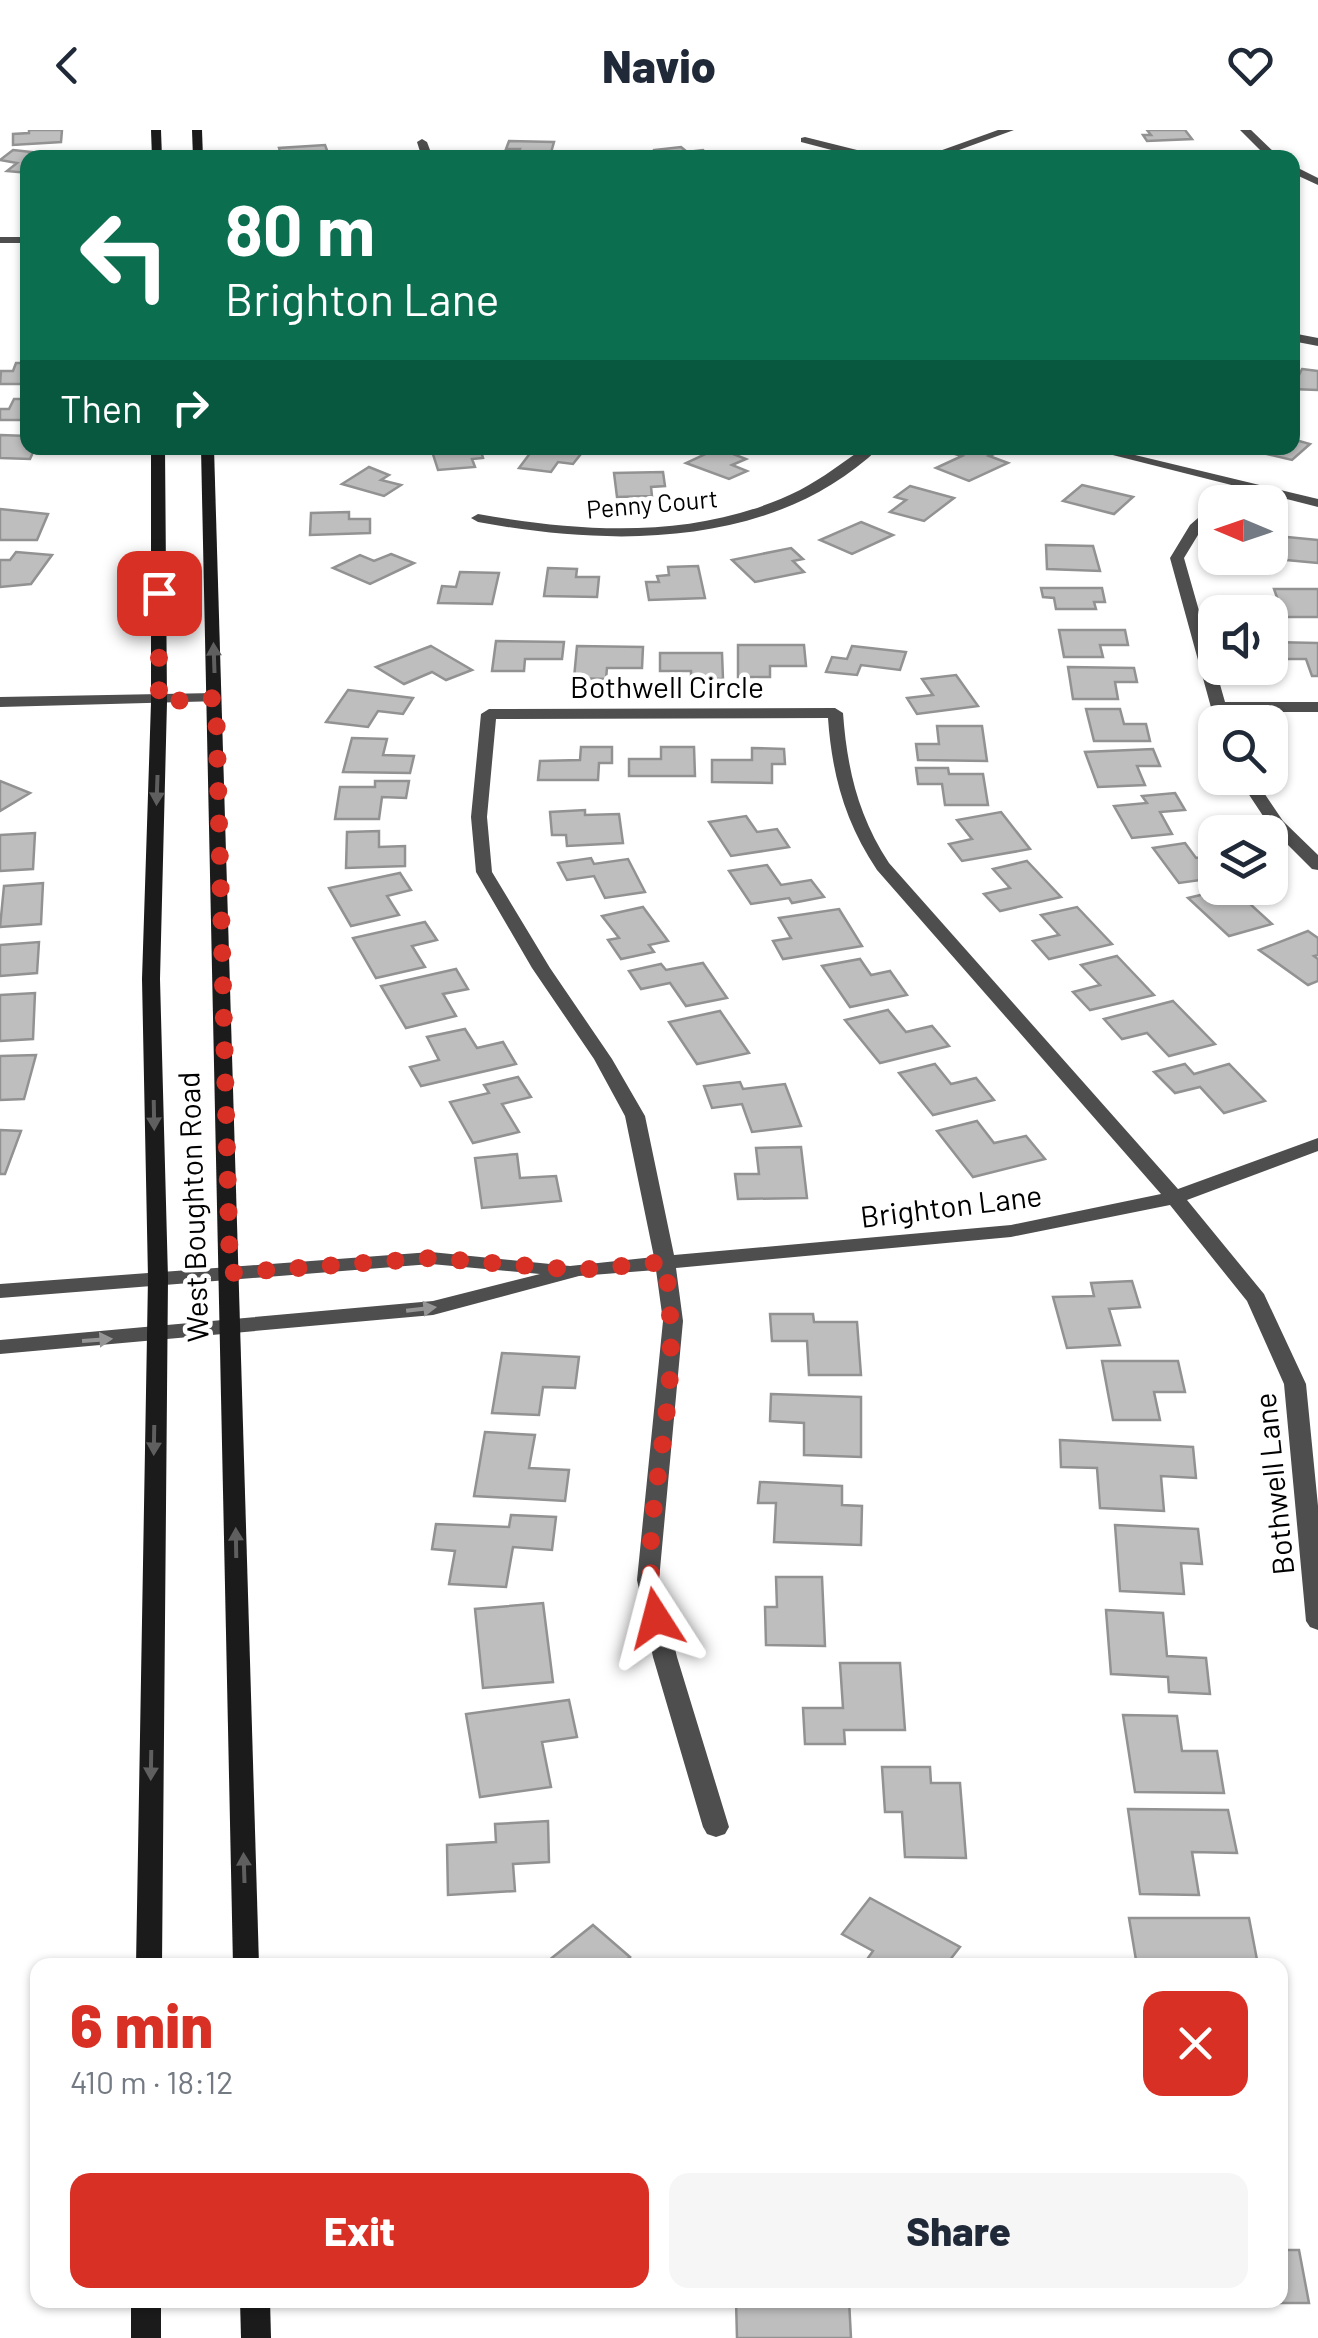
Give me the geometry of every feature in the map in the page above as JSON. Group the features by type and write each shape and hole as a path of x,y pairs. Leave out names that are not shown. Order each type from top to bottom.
{"main road":[{"name":"West Boughton Road","path":"149,1958 158,1278 151,980 159,702 158,455"},
{"name":"West Boughton Road","path":"207,455 246,1958"},
{"path":"146,2308 146,2338"},
{"path":"255,2308 256,2338"}],"street":[{"path":"949,150 1009,130"},
{"path":"1246,130 1267,150"},
{"path":"805,140 845,150"},
{"path":"422,142 425,150"},
{"name":"Penny Court","path":"478,518 561,532 624,533 725,522 804,493 861,455"},
{"path":"1119,455 1233,485"},
{"path":"1288,497 1318,503"},
{"path":"1198,525 1178,558 1218,705"},
{"path":"0,702 216,698"},
{"path":"1288,709 1318,707"},
{"name":"Bothwell Circle","path":"665,1262 635,1116 603,1058 484,872 479,817 489,714 836,712 839,770 859,831 870,848 930,922 1173,1198"},
{"path":"1257,795 1277,824 1318,864"},
{"name":"Brighton Lane","path":"0,1347 433,1308 579,1270 980,1235 1173,1198 1318,1144"},
{"name":"Bothwell Lane","path":"1173,1198 1257,1298 1295,1384 1318,1621"},
{"name":"Brighton Lane","path":"0,1291 431,1258 579,1270"},
{"path":"665,1262 672,1321 667,1415 653,1505 648,1580 665,1657 716,1827"}],"building":[{"path":"62,130 61,142 13,145 13,134"},
{"path":"1147,130 1185,130 1192,139 1147,141 1143,135 1151,135"},
{"path":"509,141 554,142 552,150 506,149"},
{"path":"325,145 327,150 280,150"},
{"path":"13,150 20,151 20,172 7,171 17,163 0,160"},
{"path":"16,363 20,363 20,384 0,384 1,371 13,371"},
{"path":"1302,369 1318,371 1318,390 1300,389"},
{"path":"14,399 20,399 20,420 0,420 0,409 9,409"},
{"path":"0,435 20,436 20,455 32,455 30,459 0,458"},
{"path":"433,455 482,455 483,458 472,459 475,467 438,470"},
{"path":"529,455 580,455 573,464 558,462 551,472 519,468"},
{"path":"703,455 736,455 746,459 732,465 747,471 729,479 686,463"},
{"path":"958,455 992,455 1008,463 969,481 936,468 962,456"},
{"path":"1271,455 1298,455 1292,460"},
{"path":"369,467 389,475 381,480 401,485 384,496 342,484"},
{"path":"663,472 665,486 651,487 652,496 617,497 614,473"},
{"path":"1082,485 1133,497 1114,514 1063,501"},
{"path":"910,486 954,498 924,521 890,512 906,500 895,497"},
{"path":"0,509 48,514 37,540 0,540"},
{"path":"349,512 349,519 370,519 370,533 310,535 311,513"},
{"path":"861,522 893,535 852,554 820,540"},
{"path":"1288,537 1318,540 1318,563 1288,560"},
{"path":"1046,545 1093,546 1100,571 1047,569"},
{"path":"791,548 803,559 793,561 804,572 755,582 732,560"},
{"path":"16,552 52,555 31,584 0,587 0,560 10,560"},
{"path":"391,554 414,563 370,584 333,568 360,555 374,561"},
{"path":"698,566 705,598 649,600 646,582 659,582 657,576 669,575 668,567"},
{"path":"548,568 577,569 576,577 599,577 597,597 544,596"},
{"path":"460,572 499,573 492,604 438,603 442,586 456,587"},
{"path":"1041,588 1102,588 1105,602 1094,602 1096,609 1056,609 1054,598 1043,597"},
{"path":"1274,589 1318,589 1318,617 1288,617 1288,595 1276,595"},
{"path":"1059,630 1125,630 1128,645 1100,645 1103,657 1064,657"},
{"path":"496,641 564,642 562,659 525,659 524,671 492,671"},
{"path":"1288,642 1318,643 1318,676 1312,676 1306,659 1288,659"},
{"path":"738,645 804,645 806,666 770,666 770,677 738,677"},
{"path":"431,646 472,670 446,680 432,672 404,684 376,667"},
{"path":"577,646 643,647 642,668 607,668 606,679 574,678"},
{"path":"852,646 906,652 900,670 861,665 857,675 826,672 832,657 847,659"},
{"path":"660,653 722,653 723,679 691,679 691,671 660,671"},
{"path":"1068,667 1134,668 1137,682 1115,682 1118,699 1073,699"},
{"path":"956,675 978,706 917,714 907,698 933,695 922,679"},
{"path":"348,690 413,698 403,714 378,711 368,727 326,722"},
{"path":"1086,709 1120,709 1124,724 1146,724 1150,741 1094,741"},
{"path":"937,726 982,726 987,761 918,760 916,744 939,744"},
{"path":"352,738 387,739 383,755 414,756 410,773 343,772"},
{"path":"581,747 612,747 612,763 599,763 598,780 538,780 540,761 580,760"},
{"path":"661,747 694,747 695,776 629,776 629,759 661,759"},
{"path":"752,748 784,749 785,764 772,764 772,783 712,782 712,760 752,760"},
{"path":"1153,749 1160,766 1137,766 1145,785 1098,787 1085,752"},
{"path":"916,768 948,768 949,774 983,774 988,805 945,805 942,784 918,784"},
{"path":"0,781 30,793 0,811"},
{"path":"375,781 409,781 406,798 382,797 379,819 335,819 340,787 375,787"},
{"path":"1175,793 1185,810 1160,812 1172,834 1132,838 1114,806 1147,803 1142,796"},
{"path":"585,810 585,815 619,814 623,843 567,846 566,835 552,835 550,812"},
{"path":"1001,812 1030,849 962,861 949,844 972,839 957,820"},
{"path":"746,816 757,832 777,829 789,847 731,856 709,822"},
{"path":"379,831 379,847 405,846 405,866 346,868 347,832"},
{"path":"35,833 33,869 0,871 0,835"},
{"path":"1185,843 1198,858 1198,880 1179,883 1153,848"},
{"path":"591,858 594,864 628,859 645,892 605,898 594,876 567,880 558,863"},
{"path":"1027,861 1061,897 1000,911 984,894 1010,888 993,869"},
{"path":"767,865 781,885 811,880 824,897 751,904 729,871"},
{"path":"400,873 411,890 387,896 399,915 351,926 329,888"},
{"path":"43,883 41,924 0,927 4,886"},
{"path":"1198,896 1198,905 1251,905 1272,924 1229,936 1188,898"},
{"path":"643,907 668,941 649,945 654,952 621,959 608,940 619,938 602,916"},
{"path":"1077,907 1112,944 1049,959 1033,941 1059,935 1041,915"},
{"path":"839,909 862,946 783,959 773,941 791,938 779,918"},
{"path":"425,922 437,940 412,946 425,967 376,978 353,938"},
{"path":"1308,931 1318,938 1318,955 1314,956 1318,959 1318,981 1308,985 1259,950"},
{"path":"39,942 37,973 0,976 0,945"},
{"path":"1117,956 1154,995 1090,1010 1073,992 1100,985 1081,965"},
{"path":"860,959 871,975 890,971 907,995 850,1007 822,966"},
{"path":"703,963 727,998 686,1006 670,983 641,989 629,971 661,964 666,970"},
{"path":"456,969 468,989 443,994 456,1016 406,1028 381,986"},
{"path":"35,993 33,1039 0,1041 0,995"},
{"path":"1173,1001 1215,1044 1169,1056 1147,1033 1122,1039 1104,1019"},
{"path":"888,1010 906,1032 932,1026 949,1046 880,1063 845,1020"},
{"path":"720,1011 749,1053 697,1064 669,1022"},
{"path":"465,1029 477,1048 503,1042 516,1064 421,1086 410,1067 439,1060 427,1037"},
{"path":"36,1055 24,1099 0,1100 0,1056"},
{"path":"935,1064 951,1084 976,1078 994,1100 933,1115 899,1073"},
{"path":"1185,1064 1194,1074 1229,1064 1265,1101 1224,1113 1200,1087 1175,1093 1154,1072"},
{"path":"518,1077 531,1097 502,1104 519,1132 473,1143 450,1102 489,1093 484,1085"},
{"path":"740,1082 743,1089 785,1084 801,1126 752,1132 742,1104 712,1108 704,1086"},
{"path":"977,1121 994,1143 1026,1136 1045,1159 973,1177 937,1131"},
{"path":"0,1130 21,1131 5,1174 0,1174"},
{"path":"801,1147 807,1198 738,1199 735,1174 759,1174 756,1148"},
{"path":"517,1154 520,1178 556,1176 561,1201 482,1208 475,1158"},
{"path":"1132,1281 1140,1307 1109,1309 1120,1345 1067,1348 1053,1297 1094,1296 1091,1283"},
{"path":"770,1314 813,1314 814,1322 857,1322 861,1375 809,1375 807,1341 772,1341"},
{"path":"502,1353 579,1357 575,1388 543,1387 539,1415 492,1413"},
{"path":"1102,1361 1178,1361 1185,1392 1154,1392 1160,1420 1113,1420"},
{"path":"771,1394 861,1397 861,1457 804,1455 804,1423 770,1421"},
{"path":"485,1432 535,1435 529,1468 569,1470 565,1501 474,1496"},
{"path":"1060,1440 1193,1447 1196,1478 1161,1476 1164,1511 1100,1508 1097,1468 1061,1467"},
{"path":"760,1482 842,1486 842,1505 862,1506 861,1545 774,1542 776,1503 758,1503"},
{"path":"511,1515 556,1517 552,1550 513,1547 506,1587 449,1584 455,1551 432,1549 436,1524 509,1527"},
{"path":"1115,1525 1198,1529 1202,1564 1181,1563 1184,1594 1120,1591"},
{"path":"776,1577 822,1577 825,1646 766,1645 765,1607 777,1607"},
{"path":"543,1603 553,1682 483,1688 475,1609"},
{"path":"1106,1610 1163,1613 1167,1656 1206,1658 1210,1694 1169,1692 1168,1677 1111,1674"},
{"path":"840,1663 900,1663 905,1730 844,1730 845,1744 805,1744 803,1708 843,1708"},
{"path":"569,1700 577,1737 542,1742 551,1787 480,1797 466,1714"},
{"path":"1123,1715 1177,1716 1182,1751 1217,1751 1224,1793 1135,1792"},
{"path":"882,1767 930,1767 931,1783 960,1783 966,1858 905,1857 902,1812 885,1812"},
{"path":"1128,1809 1228,1810 1237,1853 1192,1852 1199,1895 1140,1894"},
{"path":"548,1821 549,1862 513,1864 515,1891 448,1895 447,1845 496,1842 495,1824"},
{"path":"870,1898 960,1947 951,1958 868,1958 873,1951 842,1934"},
{"path":"1129,1918 1249,1918 1257,1958 1136,1958"},
{"path":"593,1925 630,1957 629,1958 552,1958"},
{"path":"1288,2250 1299,2250 1309,2303 1288,2303"},
{"path":"736,2308 849,2308 851,2338 737,2338"}],"route":[{"path":"159,593 159,702 216,698 219,946 230,1273 431,1258 579,1270 665,1262 672,1321 667,1415 653,1505 648,1580 656,1618"}]}
